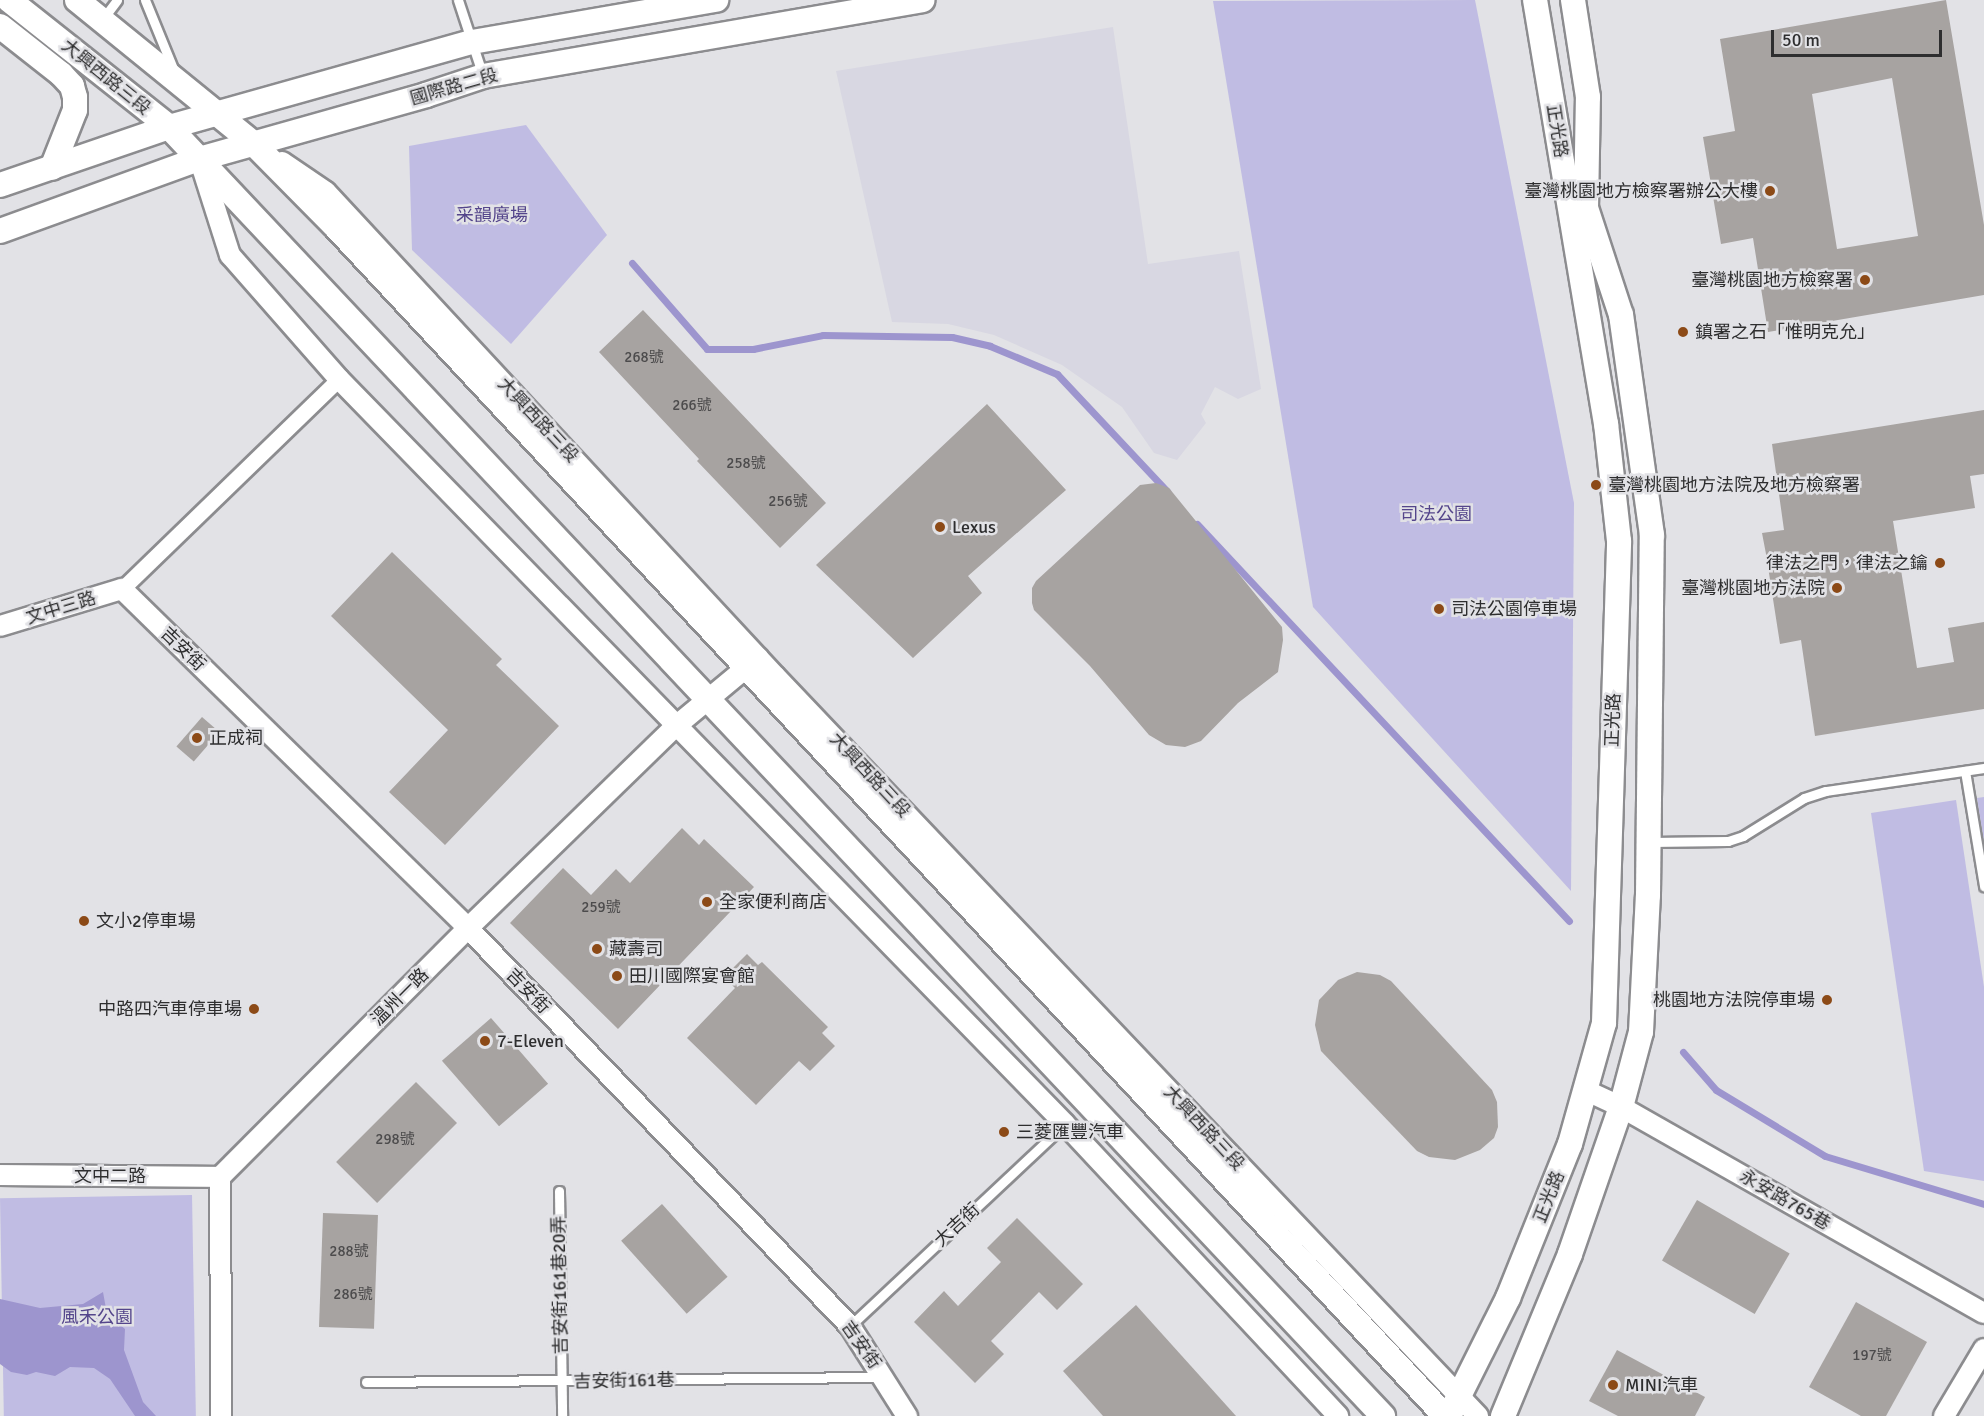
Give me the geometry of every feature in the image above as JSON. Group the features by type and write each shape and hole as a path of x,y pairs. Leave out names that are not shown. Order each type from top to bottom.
{"street":[{"name":"大興西路三段","path":"9,0 169,127 1383,1416"},
{"name":"大興西路三段","path":"77,0 254,144 752,661 1451,1409 1478,1416"},
{"name":"國際路二段","path":"0,185 169,127 472,42 716,0"},
{"name":"國際路二段","path":"0,231 199,159 426,95 483,76 888,3 922,0"},
{"name":"正光路","path":"1451,1409 1508,1298 1570,1144 1604,1023 1618,541 1603,408 1535,0"},
{"name":"正光路","path":"1503,1416 1570,1254 1621,1107 1641,1032 1648,842 1652,535 1621,315 1586,208 1588,97 1574,0"},
{"path":"0,26 61,74 72,86 75,110 52,168"},
{"name":"大興西路三段","path":"199,159 230,255 339,379 1065,1124 1338,1416"},
{"path":"122,589 339,379"},
{"path":"1603,408 1634,402"},
{"name":"文中三路","path":"0,626 122,589"},
{"name":"吉安街","path":"122,589 468,928 850,1326 907,1416"},
{"name":"溫州一路","path":"220,1177 468,928 676,726 752,661"},
{"name":"永安路765巷","path":"1585,1090 1621,1107 1984,1313"},
{"name":"文中二路","path":"0,1175 220,1177"},
{"path":"220,1177 221,1416"},
{"path":"1944,1416 1984,1349"}],"lane":[{"path":"102,20 117,0"},
{"path":"145,0 178,82"},
{"path":"458,0 483,76"},
{"path":"1648,842 1728,841 1743,836 1804,798 1826,791 1984,768"},
{"path":"1965,771 1984,886"},
{"name":"大吉街","path":"850,1326 1065,1124"},
{"name":"吉安街161巷20弄","path":"559,1191 562,1416"},
{"name":"吉安街161巷","path":"366,1382 562,1382 883,1377"}],"shaded area":[{"path":"1113,27 1148,264 1239,251 1261,389 1238,399 1215,387 1201,414 1206,423 1177,460 1154,453 1122,407 1062,365 994,335 948,324 892,322 836,71"},
{"path":"103,1292 107,1314 125,1329 124,1350 143,1402 156,1416 135,1416 110,1379 94,1368 70,1367 55,1376 36,1372 27,1375 11,1372 0,1364 0,1299 40,1308 83,1304"}],"green space":[{"name":"司法公園","path":"1475,0 1574,503 1571,891 1313,607 1213,1"},
{"name":"采韻廣場","path":"526,125 607,235 511,344 412,250 409,146"},
{"path":"1984,797 1984,842 1977,798"},
{"path":"1956,800 1984,987 1984,1181 1924,1171 1871,813"},
{"name":"風禾公園","path":"192,1195 196,1416 4,1416 0,1198"}],"building":[{"name":"臺灣桃園地方檢察署辦公大樓","path":"1946,0 1984,225 1984,295 1768,332 1753,238 1721,244 1703,137 1735,131 1720,39","holes":["1892,78 1918,236 1837,249 1812,94"]},
{"path":"643,310 826,503 780,548 697,461 699,459 599,352"},
{"name":"Lexus","path":"987,404 1066,490 968,576 982,593 913,658 816,565"},
{"name":"臺灣桃園地方法院","path":"1984,410 1984,474 1970,476 1975,508 1893,521 1917,668 1954,662 1948,628 1984,622 1984,709 1815,736 1801,640 1780,644 1762,533 1784,530 1772,444"},
{"path":"1156,483 1169,488 1282,627 1283,640 1278,672 1238,703 1201,741 1185,747 1166,745 1149,735 1090,666 1034,610 1032,603 1032,588 1036,581 1140,485"},
{"path":"392,552 502,659 496,665 559,726 445,845 389,792 448,730 331,616"},
{"name":"正成祠","path":"202,717 219,732 194,762 176,746"},
{"name":"田川國際宴會館","path":"682,828 699,845 704,839 754,887 618,1029 510,923 563,868 591,895 616,869 630,883"},
{"path":"747,954 758,965 762,962 828,1027 822,1033 835,1046 810,1071 799,1061 756,1105 687,1038 735,988 724,977"},
{"path":"1357,972 1380,975 1391,981 1492,1090 1497,1102 1498,1127 1494,1138 1480,1150 1455,1160 1429,1157 1417,1151 1321,1051 1315,1025 1319,1000 1338,980"},
{"path":"491,1018 548,1084 499,1126 442,1061"},
{"path":"416,1082 457,1123 377,1203 336,1162"},
{"path":"1697,1200 1790,1254 1755,1314 1662,1261"},
{"path":"662,1204 728,1277 687,1314 621,1241"},
{"path":"323,1213 378,1215 374,1329 319,1327"},
{"path":"1017,1218 1083,1284 1057,1310 1039,1292 991,1341 1004,1354 975,1383 914,1322 944,1291 958,1306 1001,1262 987,1248"},
{"path":"1856,1302 1927,1342 1886,1416 1861,1416 1809,1387"},
{"path":"1136,1305 1236,1416 1103,1416 1063,1371"},
{"path":"1617,1350 1705,1397 1695,1416 1618,1416 1589,1401"}],"waterway":[{"path":"632,263 707,349 753,349 823,335 952,337 990,346 1057,374 1167,491"},
{"path":"1197,524 1569,921"},
{"path":"1683,1052 1716,1090 1825,1156 1984,1204"}],"place":[{"name":"臺灣桃園地方檢察署辦公大樓","path":"1770,191"},
{"name":"臺灣桃園地方檢察署","path":"1865,280"},
{"name":"鎮署之石「惟明克允」","path":"1683,332"},
{"name":"臺灣桃園地方法院及地方檢察署","path":"1596,485"},
{"name":"Lexus","path":"940,527"},
{"name":"律法之門，律法之鑰","path":"1940,563"},
{"name":"臺灣桃園地方法院","path":"1837,588"},
{"name":"司法公園停車場","path":"1439,609"},
{"name":"正成祠","path":"197,738"},
{"name":"全家便利商店","path":"707,902"},
{"name":"文小2停車場","path":"84,921"},
{"name":"藏壽司","path":"597,949"},
{"name":"田川國際宴會館","path":"617,976"},
{"name":"桃園地方法院停車場","path":"1827,1000"},
{"name":"中路四汽車停車場","path":"254,1009"},
{"name":"7-Eleven","path":"485,1041"},
{"name":"三菱匯豐汽車","path":"1004,1132"},
{"name":"MINI汽車","path":"1613,1385"}]}
